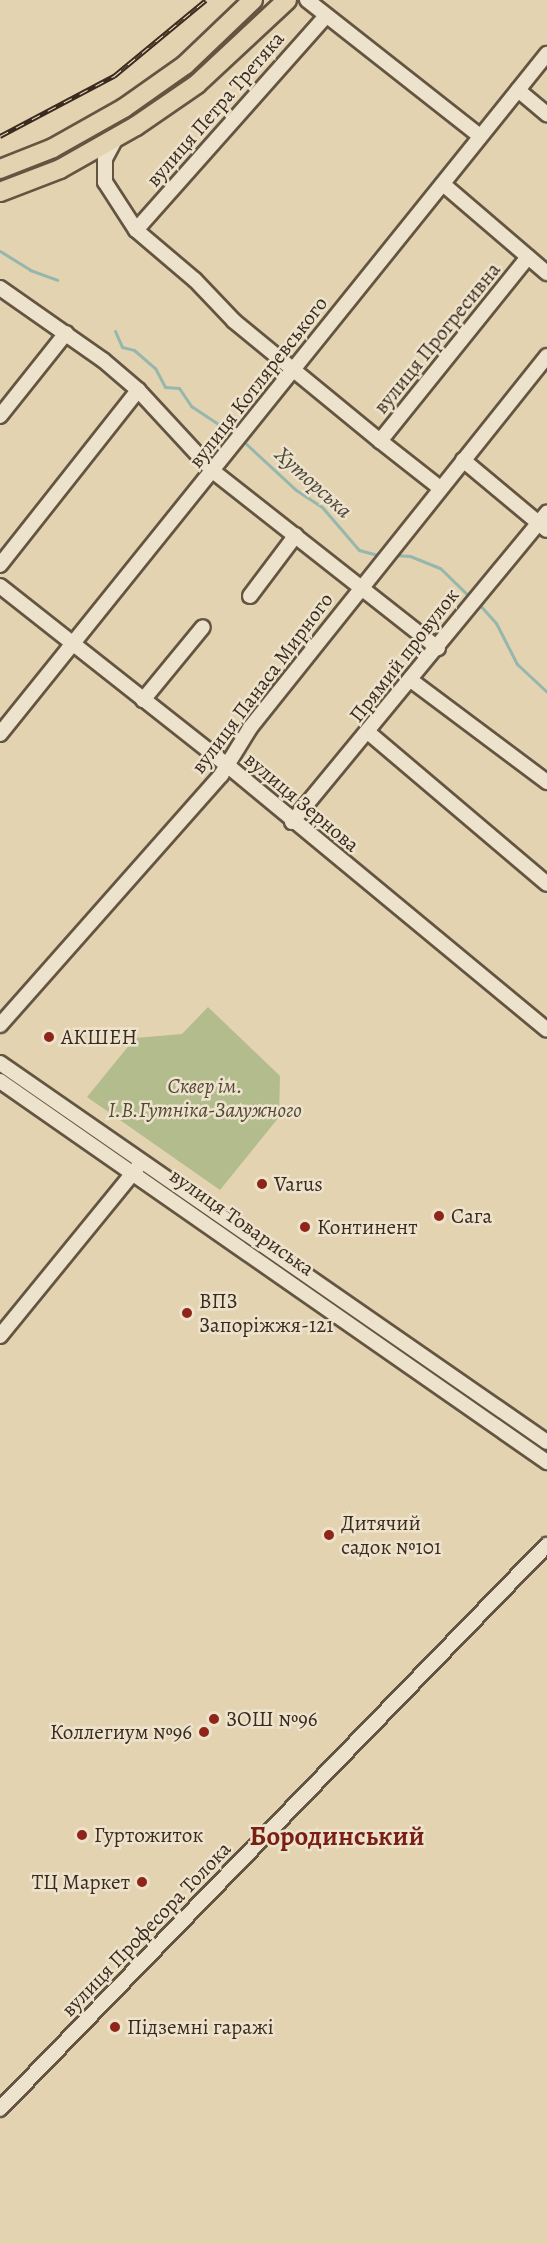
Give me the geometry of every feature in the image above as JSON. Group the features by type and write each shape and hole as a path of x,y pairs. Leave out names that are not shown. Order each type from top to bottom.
{"main road":[{"path":"0,169 53,148 124,108 185,65 253,0"},
{"path":"0,192 60,169 115,140 197,84 287,0"}],"street":[{"path":"307,0 480,136"},
{"name":"вулиця Петра Третяка","path":"136,230 326,16"},
{"name":"вулиця Котляревського","path":"0,734 241,439 547,54"},
{"path":"519,90 547,114"},
{"path":"115,140 105,159 105,182 136,230 294,371 380,441"},
{"path":"443,184 547,273"},
{"name":"вулиця Прогресивна","path":"440,488 380,441 528,257"},
{"path":"0,288 66,333 138,390 214,472 363,586 438,648"},
{"path":"0,416 66,333"},
{"name":"вулиця Панаса Мирного","path":"0,1026 227,765 250,728 547,356"},
{"path":"0,565 138,390"},
{"path":"463,460 544,522"},
{"name":"Прямий провулок","path":"292,822 412,681 473,600 544,522"},
{"path":"250,596 296,535"},
{"name":"вулиця Зернова","path":"0,585 227,765 292,822 547,1030"},
{"path":"143,700 203,627"},
{"path":"412,681 547,782"},
{"path":"369,733 547,884"},
{"name":"вулиця Товариська","path":"0,1063 547,1442"},
{"name":"вулиця Товариська","path":"0,1081 115,1164 160,1190 547,1462"},
{"path":"0,1336 142,1161"},
{"path":"160,1190 158,1180 170,1179"},
{"name":"вулиця Професора Толока","path":"0,2109 547,1545"}],"green space":[{"name":"Сквер ім. І.В.Гутніка-Залужного","path":"208,1007 280,1076 279,1117 220,1190 87,1097 135,1038 182,1034"}],"waterway":[{"name":"Хуторська","path":"0,251 30,270 57,280"},
{"name":"Хуторська","path":"115,331 122,347 134,350 155,368 165,387 179,388 191,406 235,435"},
{"name":"Хуторська","path":"243,441 296,490 322,507 359,550 382,556"},
{"name":"Хуторська","path":"395,555 410,556 440,568 472,599"},
{"name":"Хуторська","path":"477,602 496,623 517,664 547,692"}],"railway":[{"path":"0,136 114,76 206,0"}],"place":[{"name":"АКШЕН","path":"49,1037"},
{"name":"Varus","path":"262,1184"},
{"name":"Сага","path":"439,1216"},
{"name":"Континент","path":"305,1227"},
{"name":"ВПЗ Запоріжжя-121","path":"187,1313"},
{"name":"Дитячий садок №101","path":"329,1535"},
{"name":"ЗОШ №96","path":"214,1719"},
{"name":"Коллегиум №96","path":"204,1732"},
{"name":"Гуртожиток","path":"82,1835"},
{"name":"ТЦ Маркет","path":"142,1882"},
{"name":"Підземні гаражі","path":"115,2027"}],"district":[{"name":"Бородинський","path":"337,1837"}]}
